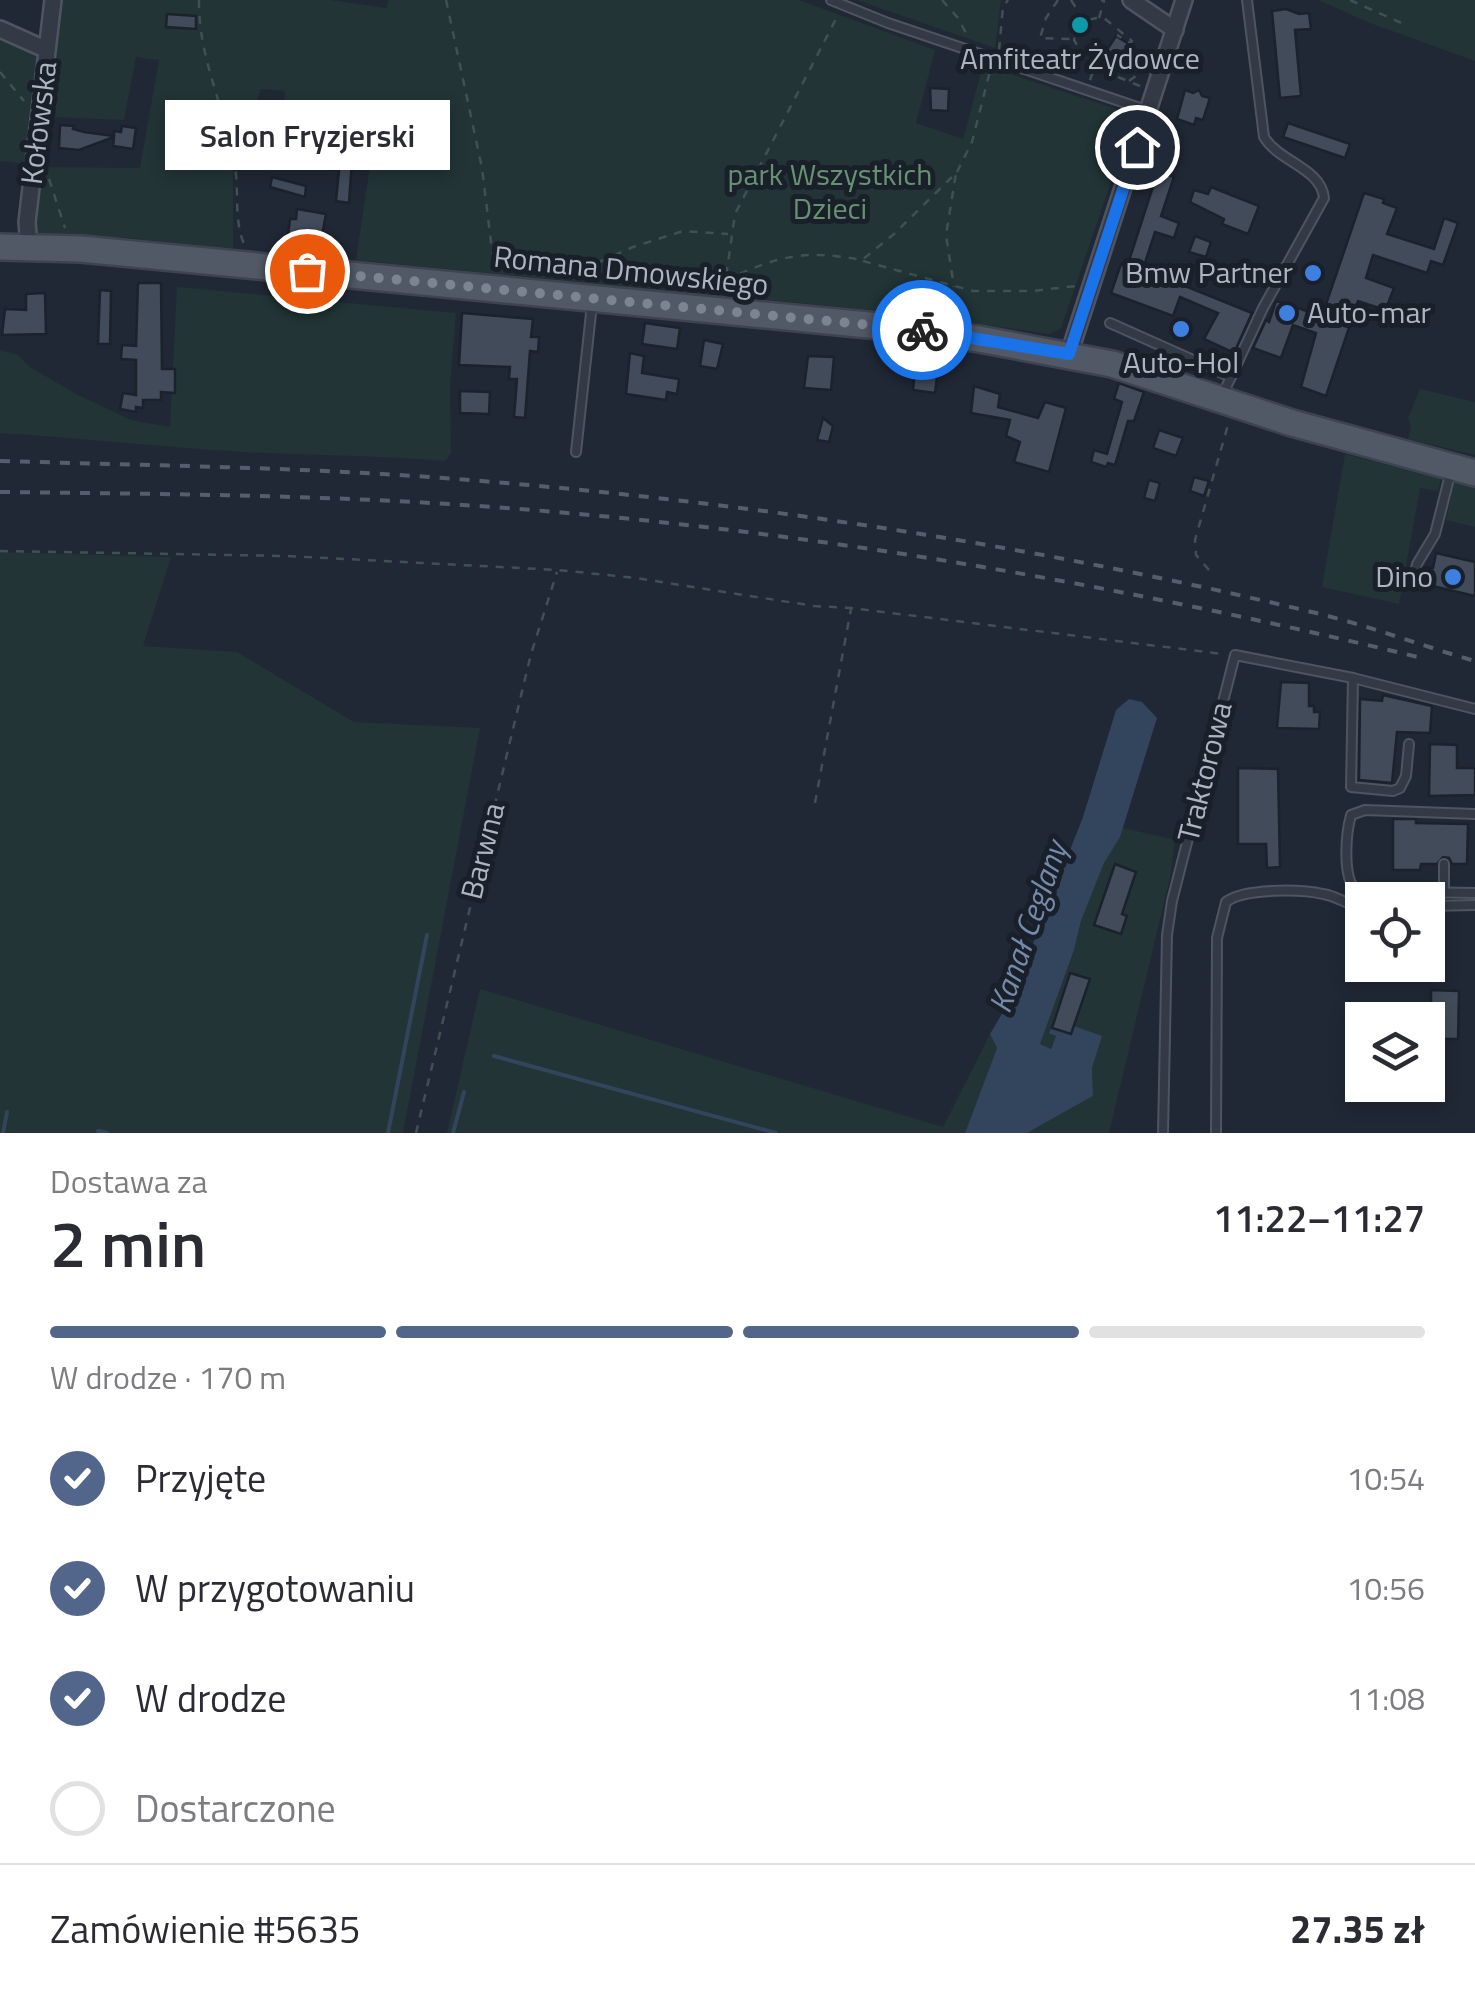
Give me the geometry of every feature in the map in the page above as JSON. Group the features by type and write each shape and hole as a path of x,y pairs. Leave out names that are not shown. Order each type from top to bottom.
{"main road":[{"name":"Romana Dmowskiego","path":"0,247 98,250 919,330 1112,364 1228,394 1464,470"}],"street":[{"name":"Kołowska","path":"28,246 27,222 52,0"},
{"path":"1131,0 1176,30"},
{"path":"1069,354 1184,0"},
{"path":"0,29 48,50"}],"lane":[{"path":"831,0 993,63 1060,80 1149,111"},
{"path":"1110,323 1228,394 1268,299 1324,198 1320,184 1278,154 1264,137 1247,0"},
{"path":"576,452 593,300"},
{"path":"1413,582 1417,564 1436,534 1464,470"},
{"path":"1235,656 1352,678 1475,708"},
{"name":"Traktorowa","path":"1163,1133 1167,936 1172,901 1235,656"},
{"path":"1352,678 1351,787 1394,791 1400,788 1406,776 1409,744"},
{"path":"1349,882 1349,819 1354,812 1475,814"},
{"path":"1444,864 1444,882"},
{"path":"1445,892 1475,893 1475,880"},
{"path":"1216,1133 1217,938 1226,902 1245,893 1323,894 1345,904"},
{"path":"1445,905 1475,904"}],"path":[{"path":"199,0 199,27 236,170 241,237 246,246"},
{"path":"446,0 482,168 495,279"},
{"path":"942,0 966,30 971,52"},
{"path":"954,287 946,235 956,173 972,142 1008,0"},
{"path":"1057,0 1040,38 1074,39"},
{"path":"1071,0 1085,21"},
{"path":"1099,18 1104,1 1101,0"},
{"path":"1350,0 1408,26"},
{"path":"723,303 735,214 843,5"},
{"path":"1114,68 1112,71 1078,52 1074,39 1085,21 1099,18 1113,23 1132,40 1130,44 1117,35"},
{"path":"1060,80 1066,60 1078,52"},
{"path":"1129,82 1137,75 1132,74 1139,57 1147,60 1148,70"},
{"path":"1088,71 1096,61"},
{"path":"1087,89 1096,61"},
{"path":"0,72 39,122"},
{"path":"1118,77 1142,86"},
{"path":"862,260 956,173"},
{"path":"48,176 62,224 70,233"},
{"path":"566,276 683,231 730,234"},
{"path":"725,280 793,255 835,255 989,293 1079,286"},
{"path":"1208,570 1196,555 1196,540 1228,394"},
{"path":"0,550 287,556 558,570 636,578 796,604 1235,656"},
{"name":"Barwna","path":"416,1133 531,654 558,570"},
{"path":"815,802 851,608"}],"green space":[{"name":"park Wszystkich Dzieci","path":"61,0 331,0 386,8 389,0 799,0 935,50 916,123 963,139 983,65 1134,115 1061,328 1049,334 914,314 356,260 377,119 284,102 285,91 261,89 233,167 233,249 130,238 34,234 41,167 140,168 159,60 136,57 124,120 51,117"},
{"path":"857,0 1001,0 995,48"},
{"path":"1318,0 1475,0 1475,61 1370,23"},
{"path":"0,37 37,54 29,164 0,161"},
{"path":"177,287 456,313 450,386 451,453 445,461 260,453 0,433 0,350 18,355 30,367 76,394 131,420 170,427"},
{"path":"1420,389 1475,402 1475,455 1408,439 1408,418"},
{"path":"1345,454 1441,479 1438,491 1420,488 1399,604 1322,587"},
{"path":"1454,483 1475,488 1475,527 1446,520"},
{"path":"0,552 171,557 143,646 237,652 354,722 480,728 403,1133 0,1133"},
{"path":"1123,828 1175,840 1171,873 1109,1133 1027,1133 1093,1096 1092,1068 1074,1027 1071,1034 1056,1036 1050,1049 1039,1045 1081,921"},
{"path":"480,989 943,1127 990,1034 997,1048 965,1133 447,1133"}],"water":[{"path":"1129,699 1142,702 1157,718 1120,837 1104,863 1081,921 1040,1044 1051,1049 1056,1036 1049,1033 1052,1027 1071,1034 1074,1026 1102,1036 1092,1068 1093,1096 1027,1133 965,1133 997,1048 990,1034 1012,997 1083,817 1116,710"}],"building":[{"path":"1272,11 1309,13 1311,29 1295,30 1301,96 1280,98"},
{"path":"167,14 196,16 196,29 166,27"},
{"path":"1116,36 1132,46 1117,69 1101,59"},
{"path":"930,88 949,89 948,111 931,110"},
{"path":"1185,90 1199,90 1202,96 1210,98 1203,120 1196,118 1194,125 1177,119"},
{"path":"1288,123 1350,144 1345,158 1283,137"},
{"path":"60,125 114,136 114,131 121,132 122,126 136,128 133,149 113,146 114,137 79,150 59,148"},
{"path":"305,155 352,160 349,203 336,201 339,170 303,166"},
{"path":"1158,171 1174,177 1161,216 1179,223 1174,238 1155,232 1143,269 1252,313 1234,353 1204,339 1218,313 1180,297 1173,316 1111,293 1121,264 1127,267"},
{"path":"272,177 306,186 305,197 270,187"},
{"path":"1211,187 1259,206 1248,234 1222,224 1224,219 1190,202 1194,190 1208,194"},
{"path":"1364,193 1397,208 1387,234 1434,249 1444,218 1458,223 1443,265 1431,261 1427,273 1373,255 1366,278 1394,288 1382,309 1358,301 1326,396 1301,387 1316,333 1293,325 1281,358 1253,348 1276,301 1322,316"},
{"path":"297,209 326,214 320,246 287,243 290,219 296,219"},
{"path":"1195,236 1211,242 1206,257 1189,252"},
{"path":"138,283 161,283 162,369 175,369 175,393 161,392 161,400 143,400 143,408 136,407 136,412 120,409 123,393 136,395 136,360 121,359 122,345 136,346"},
{"path":"100,290 111,291 110,344 98,344"},
{"path":"45,293 46,334 2,335 5,309 26,310 26,294"},
{"path":"462,313 533,319 531,337 539,337 538,352 530,351 525,418 514,417 517,379 509,379 510,367 459,365"},
{"path":"645,323 680,328 677,349 642,344"},
{"path":"704,340 723,344 717,369 700,366"},
{"path":"630,353 644,356 642,373 679,379 677,394 667,392 666,400 626,394"},
{"path":"808,356 834,357 831,390 804,388"},
{"path":"921,367 938,369 935,393 913,390 915,371 920,372"},
{"path":"1119,383 1144,392 1134,421 1128,421 1115,465 1108,463 1106,467 1091,462 1094,450 1107,454 1122,402 1114,399"},
{"path":"974,386 1000,394 998,407 1038,418 1045,402 1066,408 1049,472 1014,462 1020,442 1006,436 1010,420 971,413"},
{"path":"460,391 490,392 489,414 460,413"},
{"path":"823,418 833,426 829,442 817,440"},
{"path":"1159,430 1183,438 1176,456 1153,448"},
{"path":"1194,477 1209,481 1204,496 1190,491"},
{"path":"1149,480 1160,483 1155,501 1144,498"},
{"name":"Dino","path":"1436,553 1475,562 1475,596 1420,583 1424,567 1433,568"},
{"path":"1281,682 1309,683 1309,706 1320,712 1319,729 1277,728"},
{"path":"1383,695 1432,706 1430,733 1397,732 1392,783 1359,780 1360,699 1382,701"},
{"path":"1430,744 1457,745 1457,768 1475,768 1475,795 1429,796"},
{"path":"1238,768 1278,769 1280,867 1267,868 1266,844 1238,844"},
{"path":"1393,819 1468,824 1467,864 1452,864 1443,857 1437,864 1421,864 1420,870 1393,870"},
{"path":"1115,864 1136,872 1122,914 1127,916 1121,934 1094,925"},
{"path":"1070,973 1090,979 1071,1034 1052,1028"},
{"path":"1431,990 1459,991 1458,1039 1445,1039 1445,1002 1431,1002"}],"waterway":[{"path":"388,1133 427,935"},
{"path":"494,1056 776,1133"},
{"path":"453,1133 464,1092"},
{"path":"3,1133 7,1112"},
{"path":"98,1131 107,1133"}],"railway":[{"path":"0,461 415,476 755,510 981,544 1205,588 1336,618 1475,661"},
{"path":"0,492 379,500 622,518 737,531 967,564 1081,585 1422,658"}],"way so far":[{"path":"307,271 922,330"}],"place":[{"name":"Amfiteatr Żydowce","path":"1080,25"},
{"name":"Salon Fryzjerski","path":"307,271"},
{"name":"Bmw Partner","path":"1313,273"},
{"name":"Auto-mar","path":"1287,313"},
{"name":"Auto-Hol","path":"1181,329"},
{"name":"Dino","path":"1453,577"}],"route":[{"path":"922,330 1069,354 1137,147"}],"water label":[{"name":"Kanał Ceglany","path":"1028,927"}]}
